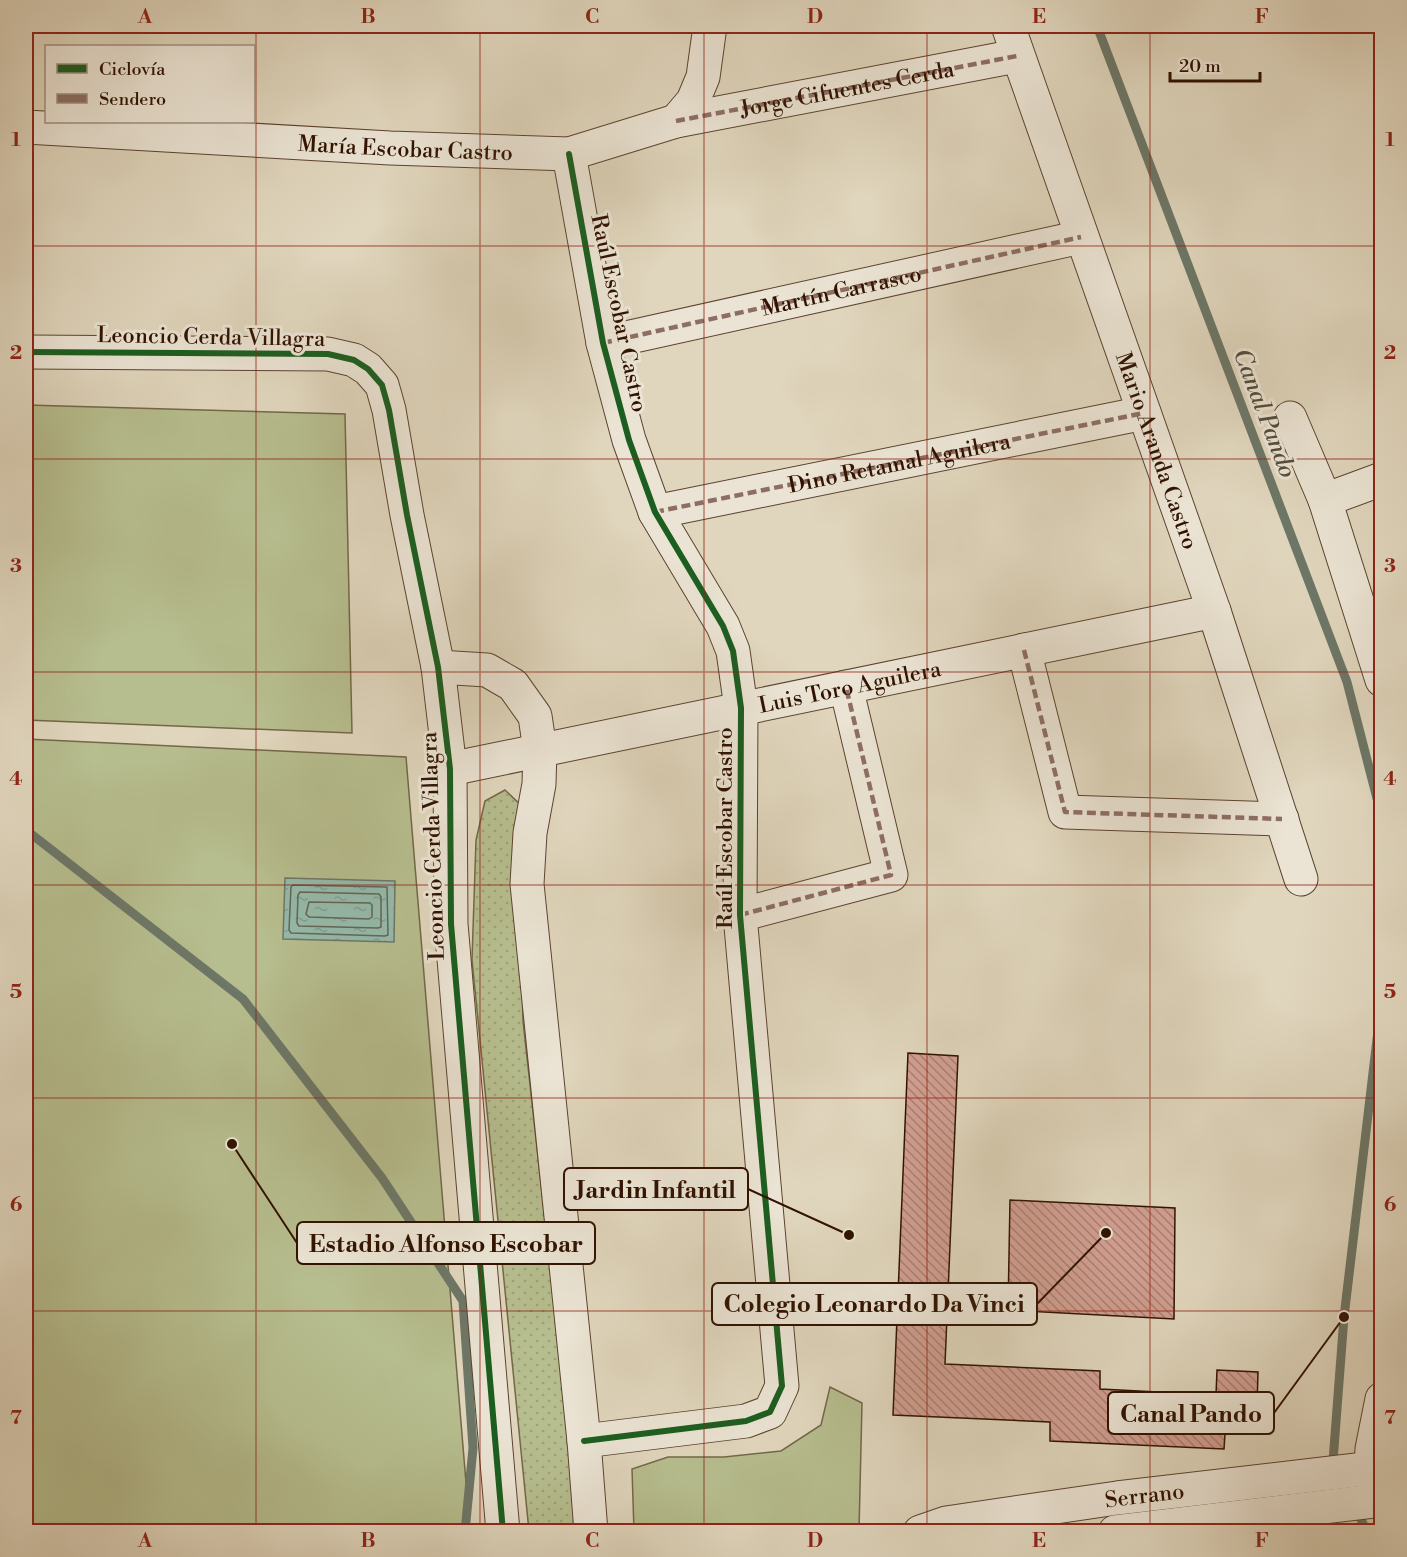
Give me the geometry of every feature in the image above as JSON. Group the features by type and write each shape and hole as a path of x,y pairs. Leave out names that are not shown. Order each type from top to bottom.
{"street":[{"path":"676,121 693,101 703,77 710,26"},
{"name":"Jorge Cifuentes Cerda","path":"676,121 1013,40"},
{"name":"Mario Aranda Castro","path":"1013,40 1214,610 1301,879"},
{"name":"María Escobar Castro","path":"26,127 390,148 569,154 676,121"},
{"name":"Raúl Escobar Castro","path":"569,154 603,344 630,440 655,512 723,626 733,651 741,708 740,915 782,1386 770,1412 746,1421 584,1441"},
{"name":"Martín Carrasco","path":"603,344 1082,237"},
{"name":"Leoncio Cerda Villagra","path":"26,351 328,354 354,360 368,369 382,385 389,410 407,515 438,667 450,769 451,924 503,1532"},
{"name":"Dino Retamal Aguilera","path":"655,512 1144,413"},
{"path":"1290,418 1324,500 1382,680"},
{"path":"1324,500 1382,479"},
{"name":"Luis Toro Aguilera","path":"450,769 1214,610"},
{"path":"1024,650 1065,812 1282,819"},
{"path":"438,667 487,670 513,685 535,716 540,750 539,784 530,833 527,884 584,1441 591,1532"},
{"path":"740,915 891,875 846,687"},
{"path":"1365,1486 1382,1399"},
{"name":"Serrano","path":"920,1532 946,1523 1117,1498 1302,1475 1365,1486"},
{"name":"Serrano","path":"1115,1532 1365,1486"}],"shaded area":[{"path":"26,405 345,414 352,733 26,720"},
{"path":"26,739 406,757 470,1531 26,1532"},
{"path":"505,790 525,809 520,902 523,1021 579,1531 529,1531 472,960 476,840 485,801"},
{"path":"830,1387 862,1403 859,1531 634,1531 632,1469 668,1457 724,1457 781,1451 821,1425"}],"water":[{"path":"285,878 395,881 394,942 283,939"}],"building":[{"path":"908,1053 958,1056 945,1364 1100,1371 1100,1389 1216,1395 1217,1370 1258,1372 1257,1406 1227,1404 1224,1449 1050,1441 1050,1422 893,1415"},
{"path":"1010,1200 1175,1208 1174,1319 1008,1310"}],"waterway":[{"name":"Canal Pando","path":"1097,26 1347,682 1382,818"},
{"path":"26,830 243,999 382,1178 463,1301 473,1448 465,1532"},
{"name":"Canal Pando","path":"1335,1467 1333,1461 1344,1317 1382,997"},
{"name":"Canal Pando","path":"1356,1509 1367,1532"}],"marked path":[{"path":"676,121 1017,56"},
{"path":"603,343 1081,237"},
{"path":"655,512 1144,413"},
{"path":"1024,650 1065,812 1282,819"},
{"path":"740,915 891,875 846,687"}],"cycle path":[{"path":"569,154 603,343 629,440 655,512 723,626 733,651 741,708 740,915 782,1386 770,1412 746,1421 584,1441"},
{"path":"26,352 328,354 354,360 368,369 382,385 389,410 407,515 438,667 450,769 451,924 503,1532"}],"place":[{"name":"Estadio Alfonso Escobar","path":"232,1144"},
{"name":"Colegio Leonardo Da Vinci","path":"1106,1233"},
{"name":"Jardin Infantil","path":"849,1235"},
{"name":"Canal Pando","path":"1344,1317"}]}
